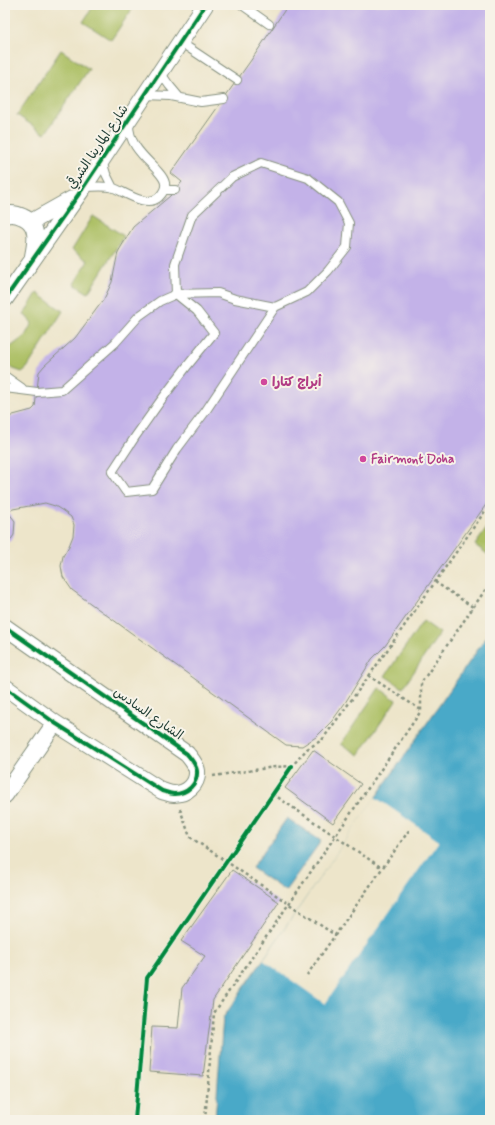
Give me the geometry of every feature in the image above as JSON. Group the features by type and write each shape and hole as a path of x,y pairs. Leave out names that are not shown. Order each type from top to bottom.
{"street":[{"name":"شارع المارينا الشرقي","path":"5,299 205,5"},
{"name":"شارع المارينا الشرقي","path":"33,257 36,237 35,229 31,222 79,192"},
{"path":"5,215 20,215 31,222"},
{"name":"الشارع السادس","path":"5,627 187,754 197,771 196,778"},
{"path":"5,643 22,639"},
{"path":"5,688 55,723 162,791 174,794 184,792 193,785 196,778"},
{"path":"5,795 55,723"}],"lane":[{"path":"242,5 269,24"},
{"path":"180,42 237,80"},
{"path":"160,72 179,97"},
{"path":"145,95 179,97 190,101 201,102 224,99"},
{"path":"79,192 98,186 113,188 133,197 151,201 157,199 164,190 165,181 162,175 136,149 131,140 129,132 130,116"},
{"path":"101,159 113,188"},
{"path":"261,163 308,178 338,202 349,223 346,247 328,271 307,292 275,308 210,406 177,449 152,489 126,492 112,472 156,406 190,361 214,333 197,311 176,294 175,264 192,215 232,177 261,163"},
{"path":"164,190 175,190"},
{"path":"5,388 37,392 62,390 115,343 139,316 160,301 176,294 218,293 235,299 275,308"},
{"path":"5,376 10,381 26,390"}],"path":[{"path":"288,772 307,749 322,740 490,504"},
{"path":"435,582 473,607"},
{"path":"205,1120 214,1013 421,711 421,683 490,582"},
{"path":"369,676 421,711"},
{"path":"196,778 292,766"},
{"path":"268,800 277,788"},
{"path":"174,794 190,837 335,935"},
{"path":"273,794 382,868"},
{"path":"307,976 410,829"},
{"path":"222,869 230,856"}],"green space":[{"path":"94,5 135,5 111,40 83,22"},
{"path":"61,50 89,69 45,134 17,115"},
{"path":"93,216 124,236 88,293 74,284 88,261 72,250"},
{"path":"37,293 63,311 27,368 22,372 11,368 5,361 5,351 25,336 32,323 24,314"},
{"path":"490,524 490,556 475,545"},
{"path":"423,621 440,633 403,688 385,676"},
{"path":"379,688 396,700 359,755 341,744"}],"water":[{"path":"490,632 490,1120 215,1120 223,1018"},
{"path":"287,818 321,841 285,891 252,868"}],"pier":[{"path":"375,797 439,841 325,1004 263,960"}],"building":[{"name":"أبراج كتارا","path":"288,5 490,5 490,499 385,646 372,659 332,721 316,737 302,746 286,745 72,590 63,577 61,566 63,556 73,536 74,525 71,517 63,511 55,506 45,503 13,509 8,512 15,521 14,535 10,541 5,543 5,420 13,415 32,410 35,407 39,372 75,338 104,299 112,282 118,252 133,227 170,196 182,182 171,173 254,56"},
{"path":"313,750 361,784 333,823 285,788"},
{"path":"232,870 279,902 213,1000 203,1076 149,1072 152,1027 178,1028 182,988 205,956 181,941"}],"cycle path":[{"path":"5,299 83,188 205,5"},
{"path":"5,627 187,754 196,768 196,780 191,787 179,794 162,791 55,723 5,687"},
{"path":"135,1120 147,978 292,766"}],"place":[{"name":"أبراج كتارا","path":"264,382"},
{"name":"Fairmont Doha","path":"363,459"}]}
